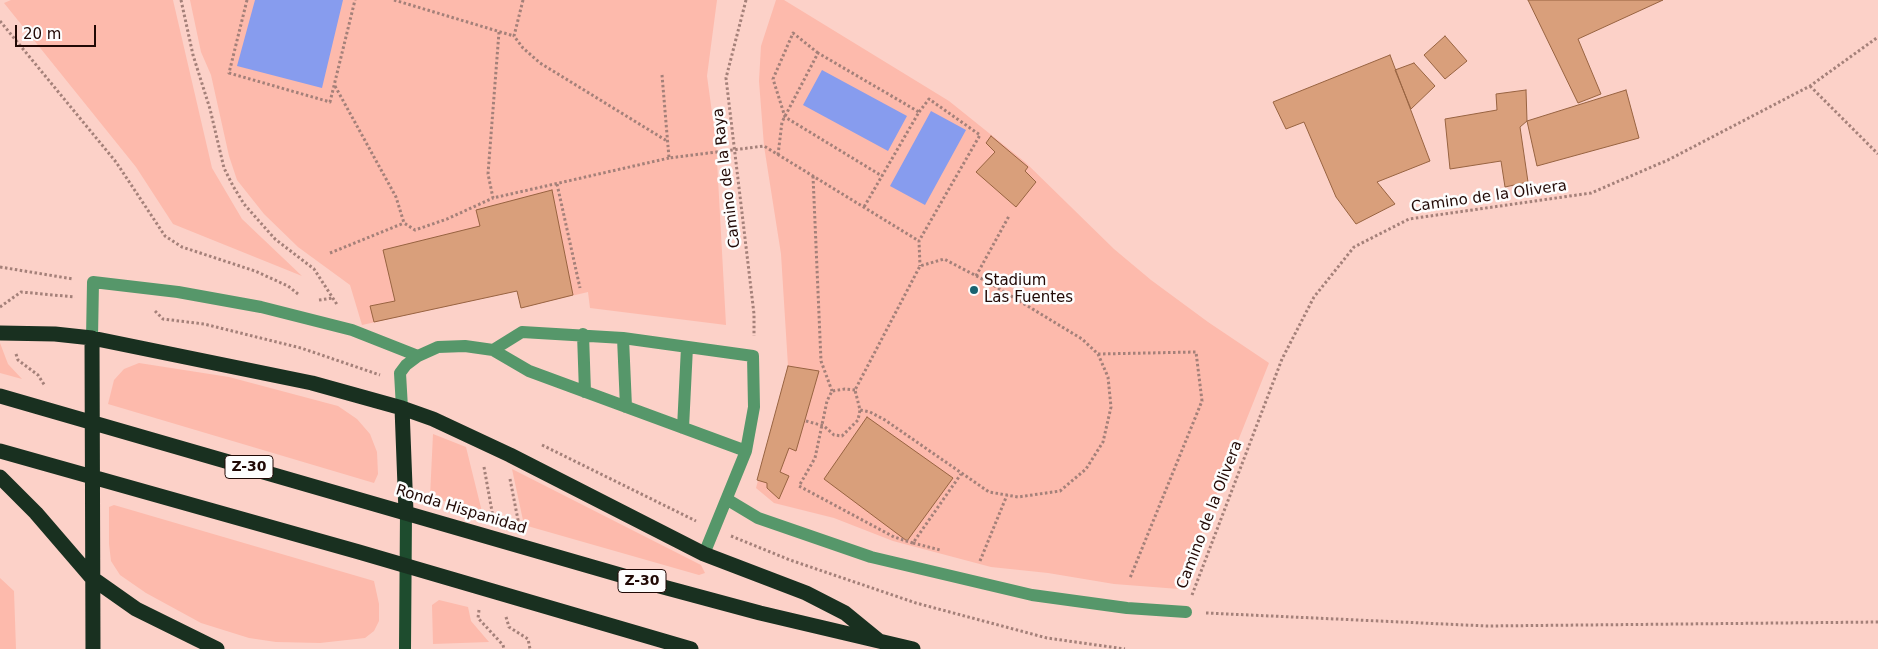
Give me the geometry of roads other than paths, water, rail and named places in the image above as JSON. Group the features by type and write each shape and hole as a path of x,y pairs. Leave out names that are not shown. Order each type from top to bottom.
{"highway":[{"path":"0,333 55,334 92,338 312,383 402,408 433,419 510,454 704,554 806,593 846,613 881,643"},
{"path":"92,338 93,649"},
{"name":"Ronda Hispanidad","path":"0,396 660,586 881,643 913,649"},
{"path":"402,408 406,512"},
{"path":"0,451 406,566 685,648"},
{"path":"0,477 36,513 92,578 136,610 218,649"},
{"path":"650,649 685,648"}],"main road":[{"path":"405,649 406,512"}],"street":[{"path":"92,338 93,282 178,292 261,307 352,330 418,356"},
{"path":"493,350 522,332 583,334 623,338 754,356 754,407 746,452 728,500 704,554"},
{"path":"583,334 585,392"},
{"path":"623,338 626,407"},
{"path":"402,408 400,373 418,356 438,347 465,346 493,350 529,371 746,452"},
{"path":"683,428 687,347"},
{"path":"728,500 758,518 890,561 1032,595 1127,608 1186,612"}],"water":[{"path":"255,0 343,0 322,88 237,66"},
{"path":"822,70 907,116 888,151 803,105"},
{"path":"931,111 966,130 925,205 890,186"}],"place":[{"name":"Stadium Las Fuentes","path":"974,290"}]}
